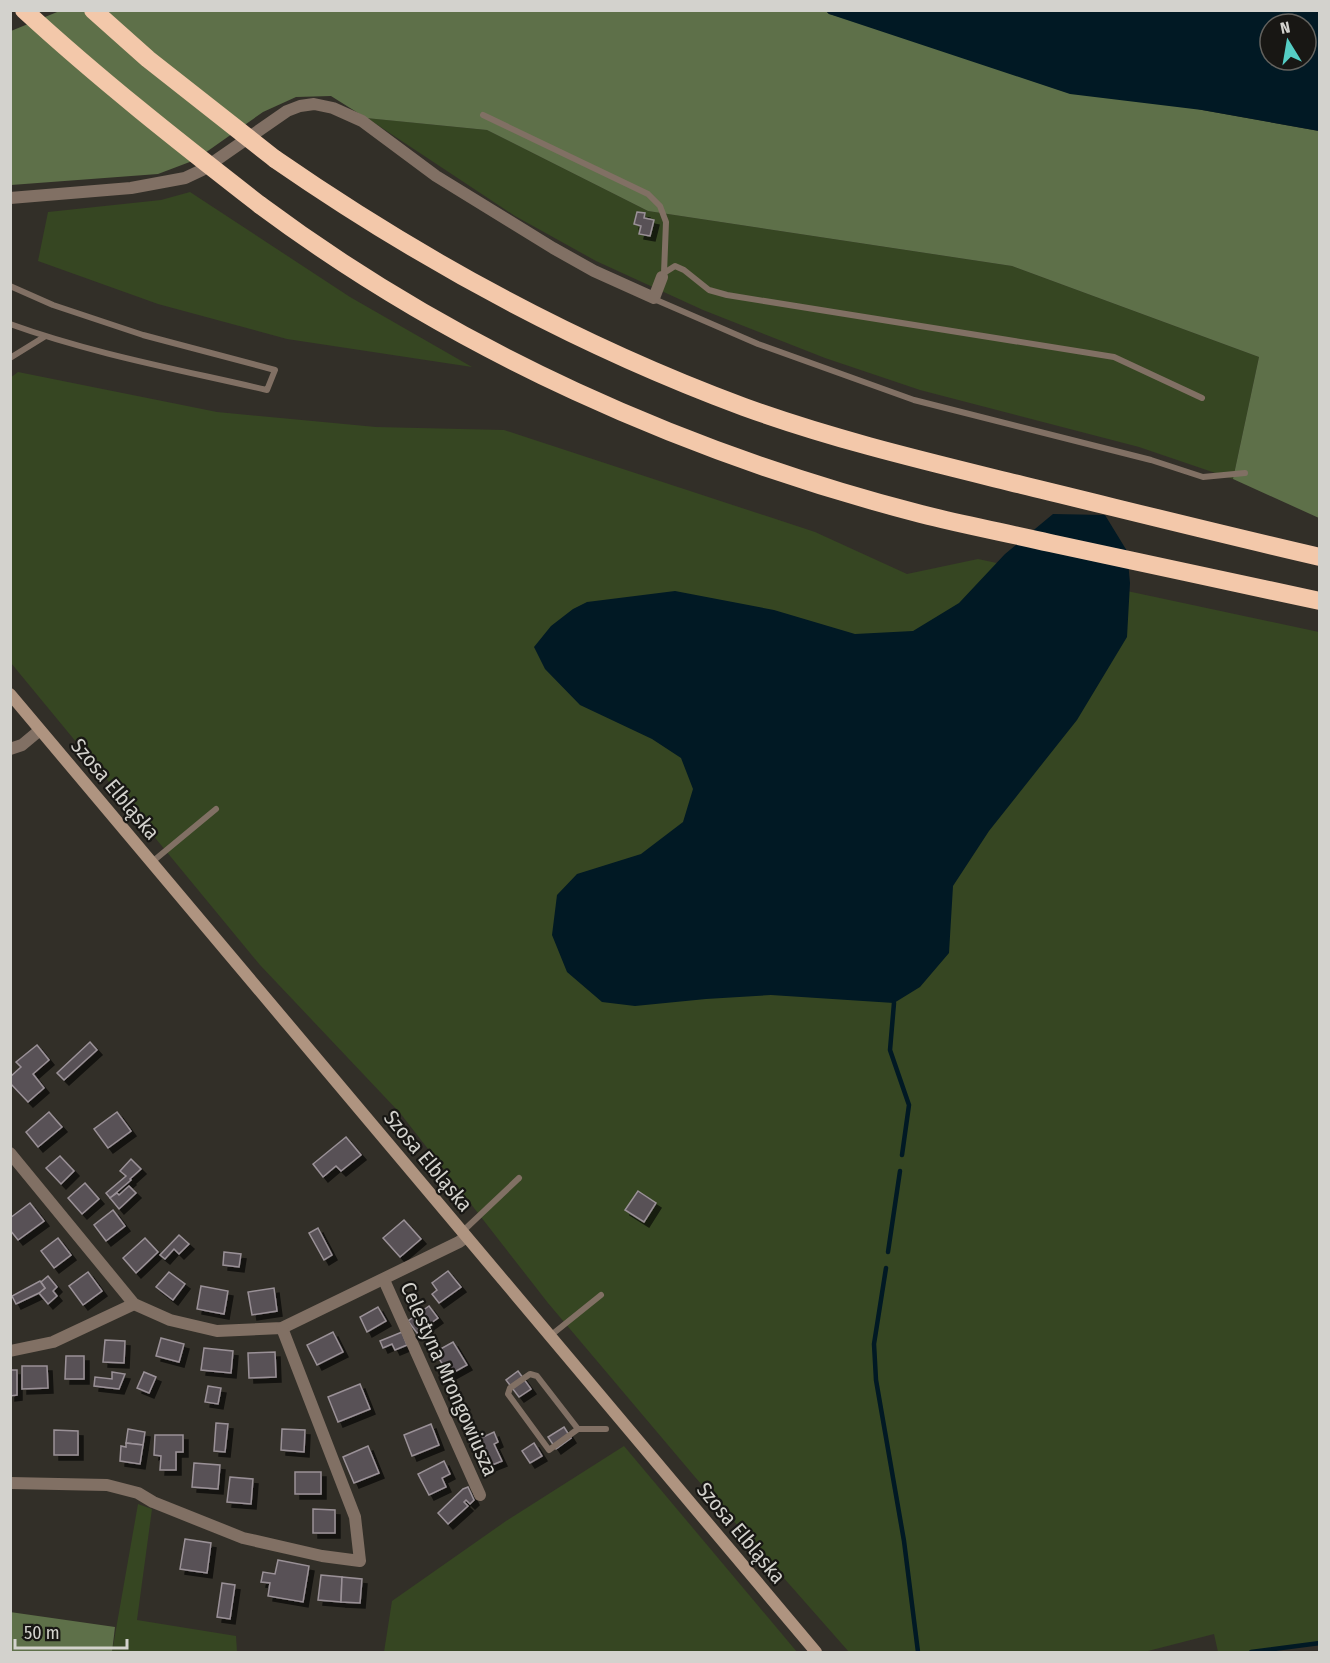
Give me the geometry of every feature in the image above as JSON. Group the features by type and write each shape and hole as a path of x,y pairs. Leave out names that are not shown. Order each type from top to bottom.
{"highway":[{"path":"24,10 68,51 164,130 305,239 371,281 518,364 631,415 730,455 835,490 922,515 1320,601"},
{"path":"93,10 148,59 275,159 333,199 467,280 556,326 647,367 744,407 847,441 1320,557"}],"main road":[{"name":"Szosa Elbląska","path":"10,694 816,1653"}],"street":[{"path":"10,198 131,188 185,178 202,170 287,111 314,104 333,108 362,121 436,176 594,271 654,298 663,275"},
{"path":"10,749 22,745 40,730"},
{"name":"Celestyna Mrongowiusza","path":"10,1153 134,1304 170,1320 217,1331 282,1328 459,1242 464,1235"},
{"name":"Celestyna Mrongowiusza","path":"384,1280 480,1495"},
{"path":"10,1351 53,1342 134,1304"},
{"path":"10,1483 107,1485 138,1493 153,1502 243,1538 322,1556 360,1561 355,1517 282,1328"}],"lane":[{"path":"483,115 648,194 660,206 666,222 663,275"},
{"path":"663,275 675,266 684,270 709,290 727,295 1114,357 1202,398"},
{"path":"10,286 53,305 142,335 275,370 267,390 44,337 10,324"},
{"path":"654,298 758,344 914,400 1151,460 1203,477 1245,473"},
{"path":"10,358 44,337"},
{"path":"151,862 216,809"},
{"path":"464,1235 519,1178"},
{"path":"550,1336 600,1295"},
{"path":"578,1429 537,1376 530,1374 510,1388 508,1394 549,1450 578,1429 606,1429"}],"green space":[{"path":"62,10 826,11 829,14 1202,110 1319,131 1319,518 1233,479 1259,357 1012,266 648,211 487,130 366,118 331,96 296,97 263,112 195,160 158,174 11,185 11,31"},
{"path":"367,118 487,130 648,211 1012,266 1259,357 1233,479 1139,447 920,390 825,358 703,310 596,261 515,216"},
{"path":"190,192 350,297 472,367 287,339 158,304 38,261 48,212 161,200"},
{"path":"18,372 217,412 376,427 504,430 815,532 907,574 978,559 1319,632 1319,1643 1257,1652 1218,1652 1214,1634 1144,1652 849,1652 695,1477 548,1303 400,1113 260,965 11,663 10,378"},
{"path":"624,1446 797,1652 384,1652 392,1601 506,1521"},
{"path":"138,1504 152,1509 137,1620 236,1636 237,1652 112,1652"},
{"path":"10,1612 115,1627 112,1652 11,1652"}],"water":[{"path":"826,11 1319,11 1319,131 1202,110 1070,94 829,14"},
{"path":"1053,514 1105,515 1127,551 1130,583 1127,637 1077,720 989,831 953,886 949,953 920,987 894,1003 771,995 635,1006 602,1002 567,972 552,935 557,895 577,874 641,854 683,822 693,789 681,758 652,739 580,705 545,669 534,647 551,626 573,609 587,602 675,591 774,610 855,634 913,631 959,603 1005,554"}],"building":[{"path":"637,212 645,213 644,218 654,220 650,236 639,234 641,226 634,224"},
{"path":"90,1042 97,1050 64,1080 57,1073"},
{"path":"37,1045 49,1060 33,1074 44,1088 28,1102 10,1083 10,1077 21,1067 16,1062"},
{"path":"49,1112 62,1127 38,1147 26,1132"},
{"path":"117,1112 131,1131 108,1148 94,1129"},
{"path":"346,1137 361,1155 341,1171 336,1166 323,1177 313,1164"},
{"path":"60,1156 74,1171 61,1184 46,1168"},
{"path":"131,1159 141,1169 110,1198 106,1193 126,1176 120,1171"},
{"path":"85,1183 99,1199 82,1214 68,1198"},
{"path":"129,1186 136,1193 119,1209 110,1198 117,1193 119,1195"},
{"path":"638,1191 656,1203 644,1222 625,1210"},
{"path":"30,1203 44,1221 18,1240 10,1230 10,1218"},
{"path":"113,1210 125,1226 106,1241 94,1225"},
{"path":"404,1220 421,1239 400,1257 383,1238"},
{"path":"318,1228 332,1255 324,1260 309,1233"},
{"path":"179,1235 189,1244 179,1254 174,1249 165,1259 160,1255"},
{"path":"58,1238 71,1255 54,1268 41,1251"},
{"path":"145,1238 158,1252 136,1273 123,1258"},
{"path":"224,1252 241,1254 239,1267 223,1265"},
{"path":"448,1271 461,1287 439,1303 432,1294 437,1290 432,1283"},
{"path":"88,1272 102,1291 83,1305 69,1286"},
{"path":"169,1272 185,1284 173,1300 156,1287"},
{"path":"48,1276 57,1287 53,1291 57,1296 48,1304 39,1293 45,1288 41,1282"},
{"path":"40,1281 45,1288 16,1304 12,1296"},
{"path":"201,1286 228,1291 224,1314 197,1309"},
{"path":"274,1288 277,1311 252,1315 248,1292"},
{"path":"429,1306 438,1318 417,1333 408,1321"},
{"path":"378,1307 386,1321 367,1332 360,1317"},
{"path":"333,1332 343,1352 317,1365 307,1345"},
{"path":"402,1332 407,1345 395,1350 392,1344 383,1348 380,1341"},
{"path":"161,1338 184,1344 179,1362 156,1356"},
{"path":"105,1340 125,1341 124,1363 103,1362"},
{"path":"453,1342 467,1365 449,1375 435,1352"},
{"path":"204,1348 233,1351 231,1373 201,1370"},
{"path":"275,1352 276,1377 249,1378 248,1353"},
{"path":"66,1356 84,1356 84,1379 65,1379"},
{"path":"22,1366 47,1366 48,1388 22,1389"},
{"path":"10,1370 17,1370 17,1395 10,1396"},
{"path":"518,1371 531,1389 519,1397 506,1380"},
{"path":"112,1372 125,1374 119,1389 94,1386 95,1377 112,1379"},
{"path":"144,1372 156,1377 149,1393 137,1388"},
{"path":"360,1384 370,1409 338,1422 328,1397"},
{"path":"208,1386 221,1388 218,1404 205,1402"},
{"path":"216,1423 228,1424 225,1452 214,1451"},
{"path":"431,1424 439,1445 412,1456 404,1435"},
{"path":"564,1427 571,1438 556,1449 548,1437"},
{"path":"128,1429 145,1432 143,1445 126,1443"},
{"path":"282,1429 305,1430 304,1452 281,1450"},
{"path":"54,1430 78,1431 78,1455 54,1455"},
{"path":"494,1432 498,1442 494,1444 502,1461 487,1467 480,1450 474,1452 470,1443"},
{"path":"155,1435 183,1435 183,1452 176,1452 176,1470 160,1470 161,1456 154,1455"},
{"path":"126,1443 143,1445 140,1464 120,1461 121,1446 126,1447"},
{"path":"534,1443 542,1456 530,1463 522,1451"},
{"path":"368,1446 379,1473 354,1483 343,1457"},
{"path":"444,1461 450,1474 442,1478 446,1487 429,1495 418,1474"},
{"path":"194,1463 220,1465 218,1489 192,1487"},
{"path":"295,1472 321,1472 321,1494 295,1494"},
{"path":"230,1477 253,1479 251,1504 227,1502"},
{"path":"468,1487 474,1500 470,1504 466,1500 464,1502 468,1506 448,1524 438,1513"},
{"path":"313,1509 335,1510 335,1533 313,1533"},
{"path":"185,1539 211,1543 207,1573 180,1569"},
{"path":"278,1560 309,1566 303,1602 268,1596 270,1583 261,1582 263,1572 275,1574"},
{"path":"321,1575 342,1577 341,1602 318,1600"},
{"path":"342,1577 362,1579 360,1603 341,1602"},
{"path":"222,1583 235,1585 230,1619 217,1617"}],"waterway":[{"path":"894,1003 890,1050 909,1105 902,1155"},
{"path":"888,1252 900,1171"},
{"path":"886,1268 874,1344 876,1380 904,1541 918,1652"},
{"path":"1251,1652 1320,1643"}]}
